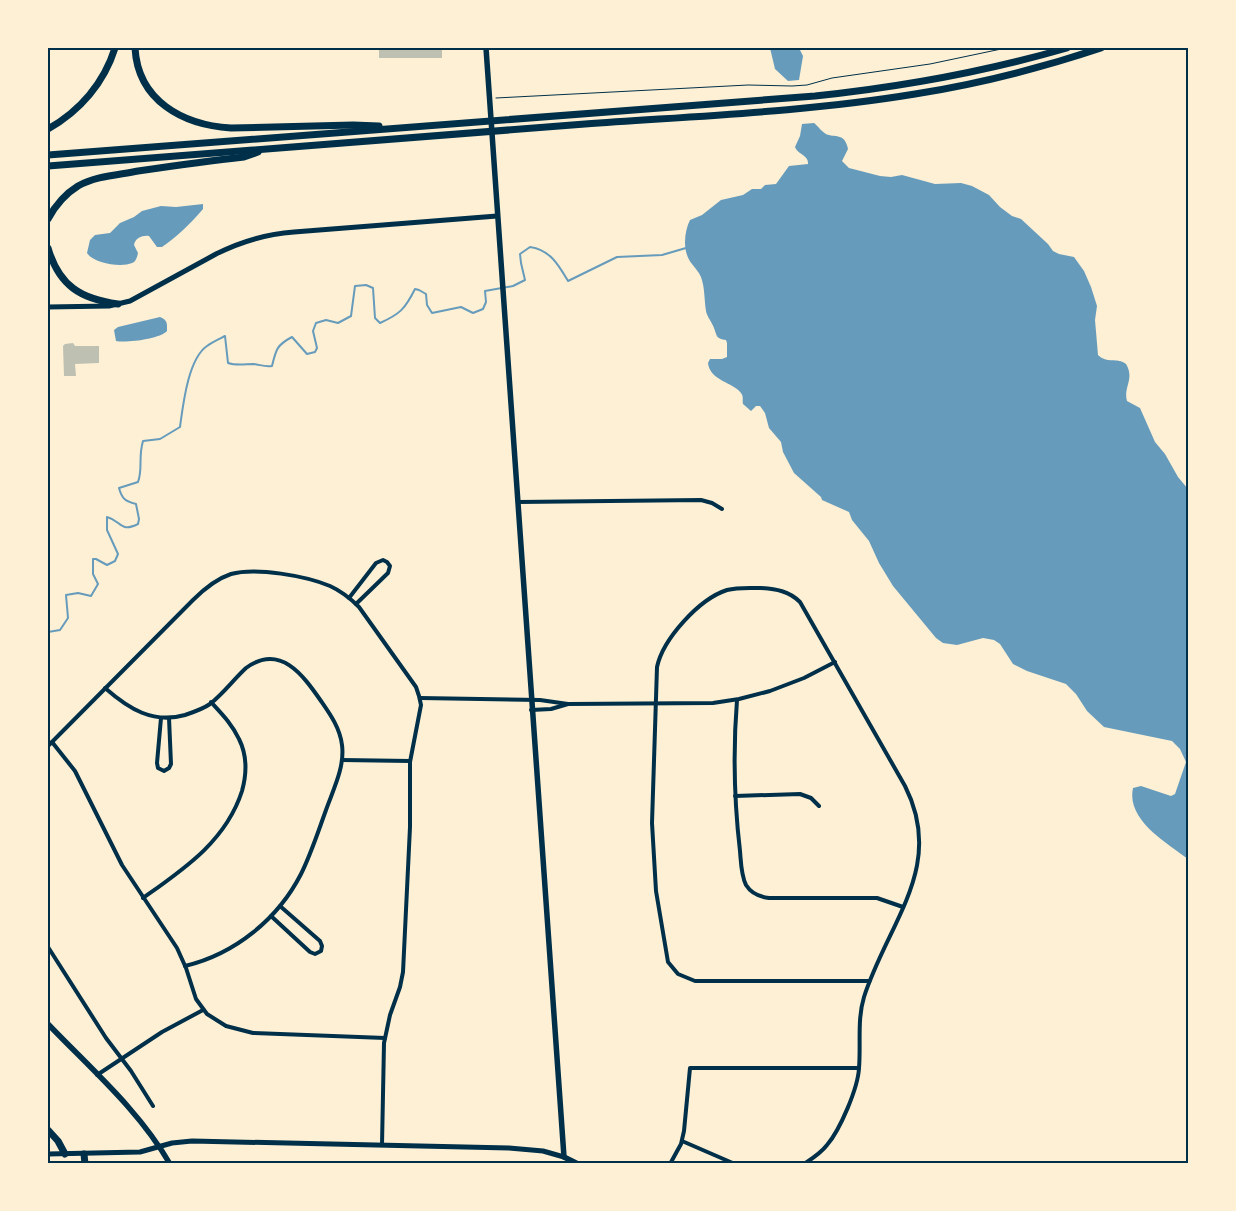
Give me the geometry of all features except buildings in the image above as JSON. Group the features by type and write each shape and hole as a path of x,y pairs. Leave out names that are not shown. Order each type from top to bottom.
{"highway":[{"path":"48,129 74,110 92,92 105,72 115,48"},
{"path":"135,48 139,71 151,93 169,109 195,121 231,128 359,125 389,129"},
{"path":"48,155 815,96 878,89 978,71 1067,48"},
{"path":"48,166 796,108 905,96 1003,76 1101,48"},
{"path":"48,220 55,208 71,191 92,180 169,166 244,157 264,150"},
{"path":"48,248 57,272 69,286 89,297 118,304"},
{"path":"48,1130 58,1141 65,1154"},
{"path":"84,1154 85,1164"}],"main road":[{"path":"486,48 564,1160 578,1164"},
{"path":"48,1024 132,1112 159,1146 170,1164"}],"street":[{"path":"48,307 98,307 138,298 231,246 261,236 497,216"},
{"path":"518,502 701,500 722,509"},
{"path":"349,598 376,563 383,560 387,562 390,566 388,573 356,604"},
{"path":"48,746 200,593 225,576 251,571 273,572 323,584 349,598 364,613 416,687 420,698 420,710 410,760 410,827 404,966 385,1038 382,1145"},
{"path":"804,1164 822,1150 834,1136 856,1086 860,1068 860,1014 870,981 913,882 919,860 920,836 916,812 905,786 803,606 794,597 774,589 731,589 716,595 702,604 666,643 657,667 652,808 653,862 667,957 674,970 686,979 698,981 870,981"},
{"path":"106,688 133,709 148,716 169,718 195,712 212,702 252,664 268,659 284,662 294,668 304,678 333,719 341,738 342,760 337,778 307,860 296,884 271,916 249,936 228,949 186,966"},
{"path":"420,698 531,700 568,704 708,704 737,700 786,686 835,662"},
{"path":"737,700 735,796 743,876 748,886 760,896 771,898 877,898 903,906"},
{"path":"143,898 184,869 209,847 226,824 240,795 245,768 242,745 232,725 212,702"},
{"path":"531,710 551,709 568,704"},
{"path":"161,718 157,763 158,768 164,771 171,764 169,718"},
{"path":"52,742 75,771 119,859 173,941 186,966 196,999 210,1017 223,1025 253,1033 385,1038"},
{"path":"342,760 410,760"},
{"path":"735,796 800,794 812,799 820,806"},
{"path":"271,916 310,952 316,954 320,951 322,946 320,941 280,906"},
{"path":"48,947 109,1043 153,1106"},
{"path":"97,1075 168,1029 203,1010"},
{"path":"670,1164 682,1141 686,1123 690,1068 860,1068"},
{"path":"48,1154 140,1152 172,1143 188,1141 519,1148 543,1151 564,1160"},
{"path":"682,1141 735,1164"}],"path":[{"path":"489,98 748,85 807,85 832,78 930,64 1006,48"}],"water":[{"path":"770,48 799,48 803,56 799,80 788,81 775,69"},
{"path":"814,123 826,134 844,140 848,149 842,161 849,168 880,176 902,175 935,184 961,183 972,186 989,195 1012,216 1021,219 1053,251 1074,257 1084,271 1097,306 1095,320 1098,355 1101,358 1126,364 1129,374 1126,391 1127,401 1140,408 1155,442 1188,489 1188,859 1150,829 1142,820 1132,800 1133,788 1141,786 1171,796 1175,794 1186,762 1180,749 1172,741 1104,727 1087,711 1076,694 1066,684 1027,671 1013,664 1000,644 994,640 983,638 957,645 943,643 936,638 893,586 879,563 869,541 852,520 849,512 822,500 794,473 783,452 781,442 769,428 765,413 760,406 756,406 751,411 743,404 741,393 717,378 710,369 708,363 710,359 727,357 727,343 726,340 717,337 707,315 701,277 689,259 685,248 686,230 690,220 702,215 721,200 743,195 752,189 761,189 765,185 776,184 789,166 808,164 807,159 795,147 800,136 802,124"},
{"path":"203,204 203,209 194,219 162,247 157,247 149,236 138,239 134,245 138,253 133,262 121,265 108,264 90,257 87,253 90,240 95,235 110,233 120,223 142,211 161,206 176,207"},
{"path":"160,317 167,324 167,331 163,334 143,340 116,341 114,330 118,327"}],"waterway":[{"path":"48,632 60,630 68,618 66,595 78,593 91,596 98,584 93,574 93,559 107,565 115,561 118,554 107,530 107,517 124,527 138,524 136,504 124,499 119,488 138,482 143,441 160,439 180,427 185,395 195,361 211,343 225,336 228,363 272,366 278,348 292,337 307,354 315,352 317,348 313,331 316,323 326,320 338,323 351,316 355,286 366,285 373,288 375,318 380,323 401,310 415,289 426,294 427,305 432,313 461,307 473,313 483,309 486,302 485,291 513,286 525,280 520,254 530,247 543,251 553,259 568,281 617,257 662,255 686,248"}]}
